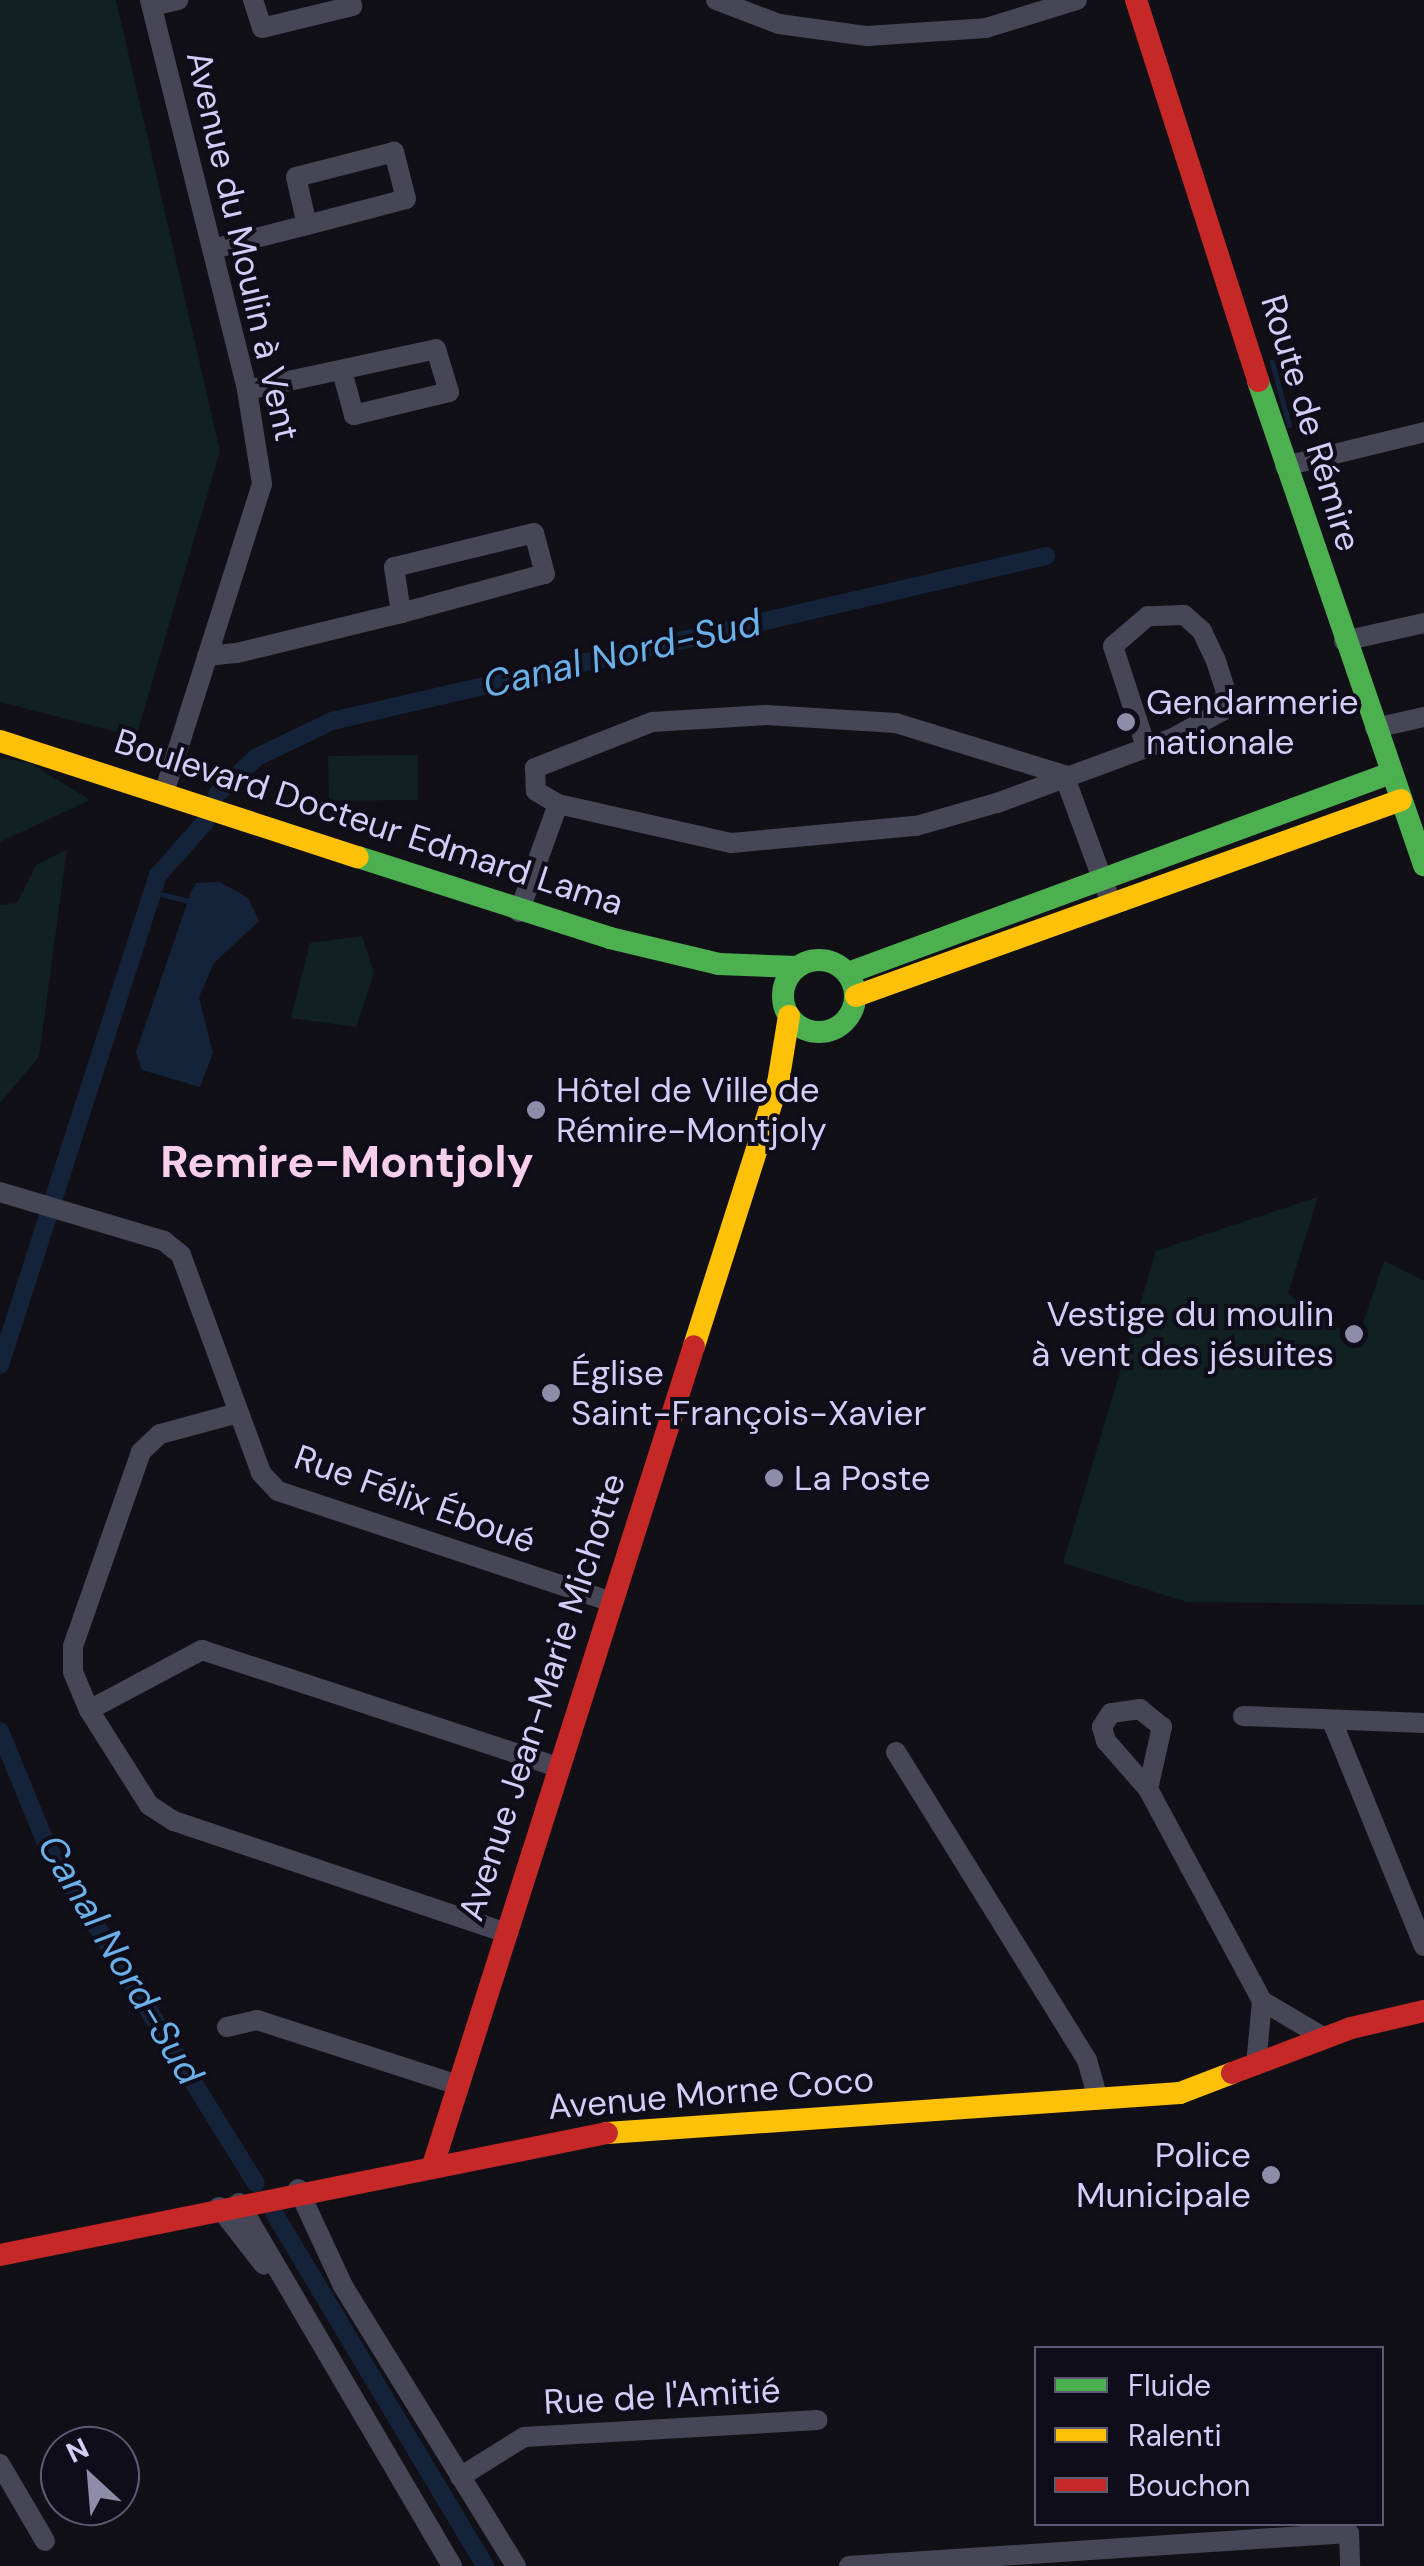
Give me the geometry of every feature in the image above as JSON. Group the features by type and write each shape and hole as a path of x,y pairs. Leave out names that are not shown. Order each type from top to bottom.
{"street":[{"path":"151,3 178,0"},
{"path":"252,0 262,28 352,6 350,0"},
{"path":"716,0 779,24 867,36 986,28 1077,0"},
{"name":"Route de Rémire","path":"1136,0 1344,641 1424,865"},
{"name":"Avenue du Moulin à Vent","path":"151,3 248,390 262,484 164,793"},
{"path":"213,250 406,199 394,152 296,176 307,225"},
{"path":"248,390 436,349 449,392 354,415 342,372"},
{"path":"1286,466 1424,432"},
{"path":"207,656 401,613 545,574 534,534 394,567 401,613"},
{"path":"1064,775 896,723 747,716 652,722 556,754 535,768 536,791 558,804 731,842 802,840 916,826 1146,748 1222,711 1226,692 1215,659 1202,631 1184,615 1148,616 1113,646 1146,748"},
{"path":"1344,641 1424,623"},
{"path":"1375,728 1424,717"},
{"name":"Boulevard Docteur Edmard Lama","path":"0,740 519,912 718,964 798,967"},
{"path":"852,985 1103,880 1390,773"},
{"path":"1064,775 1112,903"},
{"path":"852,985 1112,903 1400,800"},
{"path":"519,912 558,804"},
{"path":"818,960 852,985 847,1018 826,1031 799,1026 786,1007 798,967 818,960"},
{"name":"Boulevard Docteur Edmard Lama","path":"718,964 786,1007"},
{"name":"Avenue Jean-Marie Michotte","path":"434,2162 503,1932 778,1084 786,1007"},
{"name":"Avenue Jean-Marie Michotte","path":"778,1084 826,1031"},
{"name":"Rue Félix Éboué","path":"0,1192 164,1241 180,1255 261,1473 278,1492 611,1602"},
{"path":"238,1413 160,1434 141,1452 73,1646 73,1672 90,1710 148,1805 174,1821 503,1932"},
{"path":"90,1710 202,1650 558,1767"},
{"path":"1243,1716 1424,1723"},
{"path":"1332,1721 1424,1946"},
{"path":"896,1752 1087,2060 1098,2099"},
{"path":"1148,1788 1262,2001 1322,2037"},
{"path":"1256,2065 1262,2001"},
{"name":"Avenue Morne Coco","path":"0,2254 298,2189 569,2136 1180,2093 1322,2037 1424,2012"},
{"path":"227,2027 257,2020 455,2084"},
{"path":"298,2189 343,2286 516,2566"},
{"path":"229,2205 282,2285 452,2566"},
{"name":"Rue de l'Amitié","path":"460,2477 524,2437 818,2420"},
{"path":"0,2464 45,2541"},
{"path":"854,2566 1138,2557 1349,2533 1350,2566"}],"shaded area":[{"path":"0,0 116,0 220,451 136,737 0,702"},
{"path":"418,755 418,800 329,801 328,756"},
{"path":"0,758 30,763 90,800 0,842"},
{"path":"67,849 39,1057 0,1103 0,905 17,903 36,865"},
{"path":"362,936 374,973 356,1027 291,1018 310,943"},
{"path":"1318,1197 1288,1294 1357,1341 1384,1261 1424,1281 1424,1605 1187,1602 1063,1563 1156,1251"}],"water":[{"path":"220,882 248,898 259,921 214,963 199,997 213,1053 200,1087 142,1070 136,1052 191,892 196,883"}],"waterway":[{"path":"1272,362 1289,425"},
{"name":"Canal Nord-Sud","path":"217,794 257,757 332,721 1046,556"},
{"name":"Canal Nord-Sud","path":"0,1365 158,875 205,822"},
{"path":"153,892 188,901"},
{"name":"Canal Nord-Sud","path":"0,1731 48,1848 256,2183"},
{"name":"Canal Nord-Sud","path":"274,2213 485,2566"}],"traffic: fast":[{"path":"1258,381 1424,865"},
{"path":"848,973 1391,773"},
{"path":"358,857 610,938 719,964 797,967"},
{"path":"819,960 844,971 855,996 844,1021 819,1032 794,1021 783,996 794,971 819,960"}],"traffic: slow":[{"path":"0,741 358,857"},
{"path":"856,996 1401,800"},
{"path":"694,1346 778,1083 789,1016"},
{"path":"607,2133 1180,2093 1232,2073"}],"traffic: jam":[{"path":"1136,0 1258,381"},
{"path":"434,2162 694,1346"},
{"path":"1232,2073 1351,2028 1424,2011"},
{"path":"0,2255 607,2133"}],"place":[{"name":"Gendarmerie nationale","path":"1126,722"},
{"name":"Hôtel de Ville de Rémire-Montjoly","path":"536,1110"},
{"name":"Vestige du moulin à vent des jésuites","path":"1354,1334"},
{"name":"Église Saint-François-Xavier","path":"551,1393"},
{"name":"La Poste","path":"774,1478"},
{"name":"Police Municipale","path":"1271,2175"}],"district":[{"name":"Remire-Montjoly","path":"347,1162"}]}
